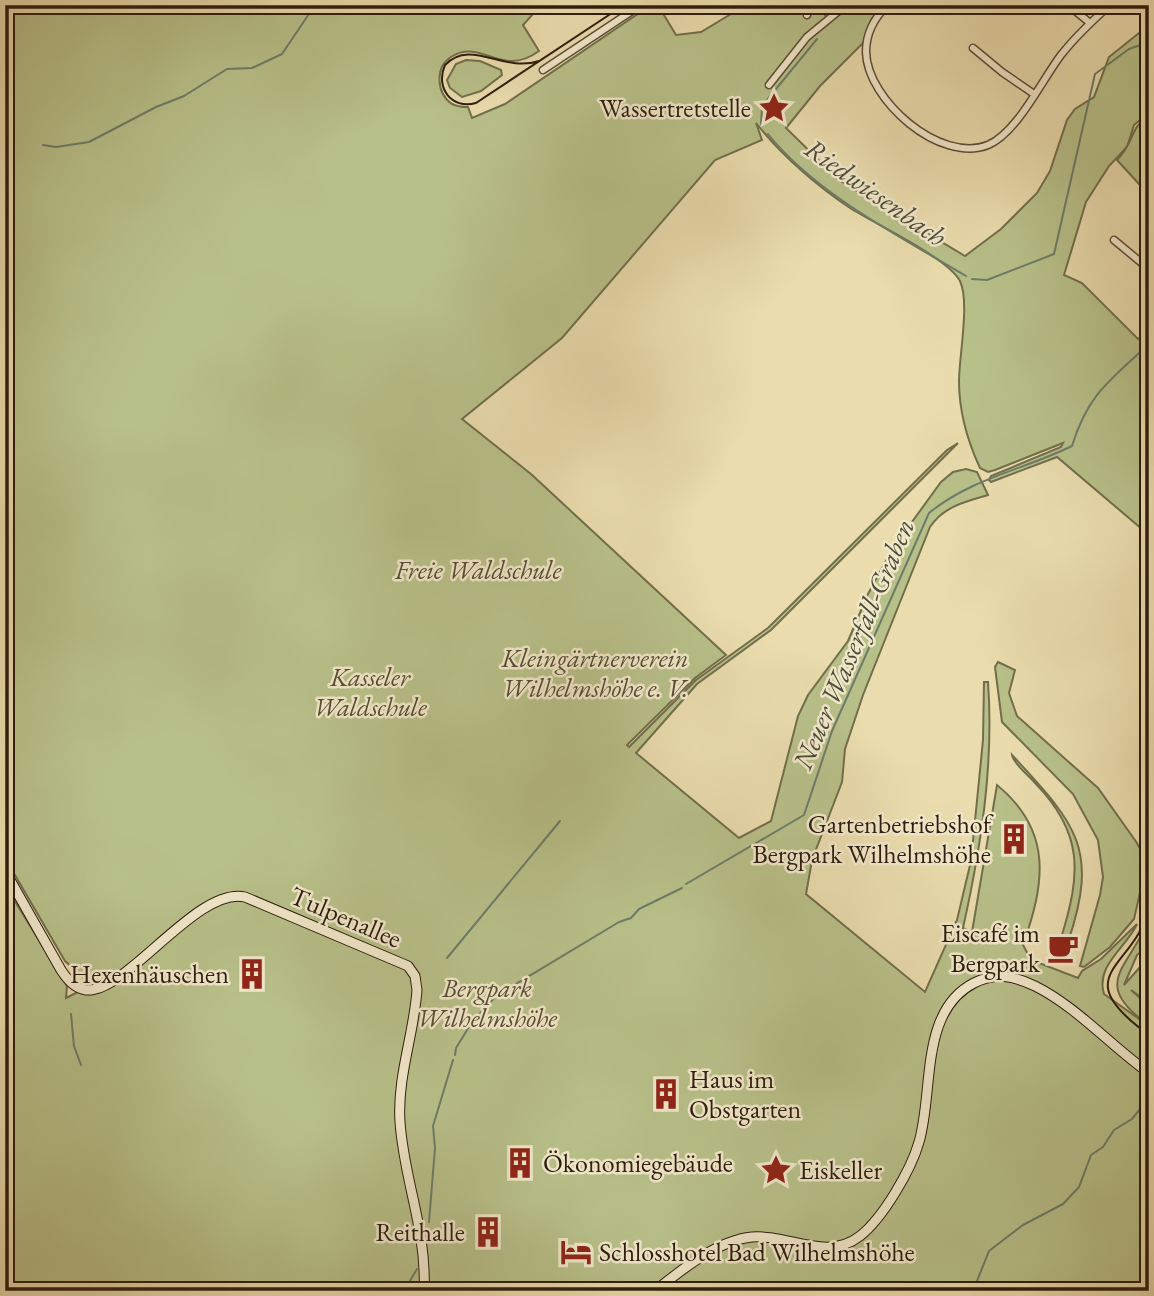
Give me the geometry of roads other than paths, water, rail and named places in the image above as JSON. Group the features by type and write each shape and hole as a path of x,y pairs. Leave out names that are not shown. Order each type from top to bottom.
{"main road":[{"name":"Tulpenallee","path":"5,871 61,970 75,986 85,990 97,988 116,978 208,906 228,895 245,897 408,966 415,976 418,990 400,1097 400,1123 422,1229 424,1291"},
{"path":"655,1291 701,1259 741,1239 757,1237 832,1248 849,1244 864,1233 882,1210 917,1151 942,1016 963,990 982,979 994,976 1014,977 1045,992 1149,1073"}],"street":[{"path":"543,70 641,5"},
{"path":"807,15 808,5"},
{"path":"769,85 807,37 846,5"},
{"path":"887,5 876,17 869,33 868,63 883,94 896,111 925,135 956,148 973,149 989,144 1006,131 1061,55 1110,5"},
{"path":"1068,5 1090,23"},
{"path":"1136,5 1149,15"},
{"path":"974,47 1002,72 1034,94"},
{"path":"1114,240 1149,269"}],"waterway":[{"path":"43,145 56,147 89,142 156,107 184,96 227,69 252,68 282,54 315,5"},
{"name":"Riedwiesenbach","path":"761,124 762,106 817,39"},
{"name":"Riedwiesenbach","path":"972,279 987,280 1054,254 1095,74 1129,49 1149,42"},
{"name":"Riedwiesenbach","path":"768,134 788,156 835,195 887,230 966,276"},
{"name":"Neuer Wasserfall-Graben","path":"686,884 804,815 832,731 929,513 945,501 980,483 1072,446 1093,400 1112,378 1149,344"},
{"path":"447,958 560,821"},
{"name":"Neuer Wasserfall-Graben","path":"455,1055 456,1048 472,1022 496,996 619,922 631,918 639,909 682,888"},
{"path":"71,1014 74,1046 81,1065"},
{"name":"Neuer Wasserfall-Graben","path":"429,1222 435,1148 433,1126 453,1060"},
{"path":"973,1291 989,1251 1023,1225 1063,1204 1079,1187 1091,1155 1103,1147 1114,1130 1132,1119 1149,1098"},
{"path":"404,1291 417,1269"}],"tram line":[{"path":"539,61 513,63 466,55 445,65 442,81 447,95 453,100 459,103 476,103 624,5"},
{"path":"1149,905 1142,926 1112,970 1108,983 1111,997 1124,1014 1149,1035"}],"place":[{"name":"Wassertretstelle","path":"774,108"},
{"name":"Gartenbetriebshof Bergpark Wilhelmshöhe","path":"1014,839"},
{"name":"Eiscafé im Bergpark","path":"1063,948"},
{"name":"Hexenhäuschen","path":"252,974"},
{"name":"Haus im Obstgarten","path":"666,1094"},
{"name":"Ökonomiegebäude","path":"520,1163"},
{"name":"Eiskeller","path":"776,1170"},
{"name":"Reithalle","path":"488,1232"},
{"name":"Schlosshotel Bad Wilhelmshöhe","path":"576,1252"}],"park label":[{"name":"Freie Waldschule","path":"478,570"},
{"name":"Kleingärtnerverein Wilhelmshöhe e. V.","path":"595,673"},
{"name":"Kasseler Waldschule","path":"370,692"},
{"name":"Bergpark Wilhelmshöhe","path":"487,1003"}]}
